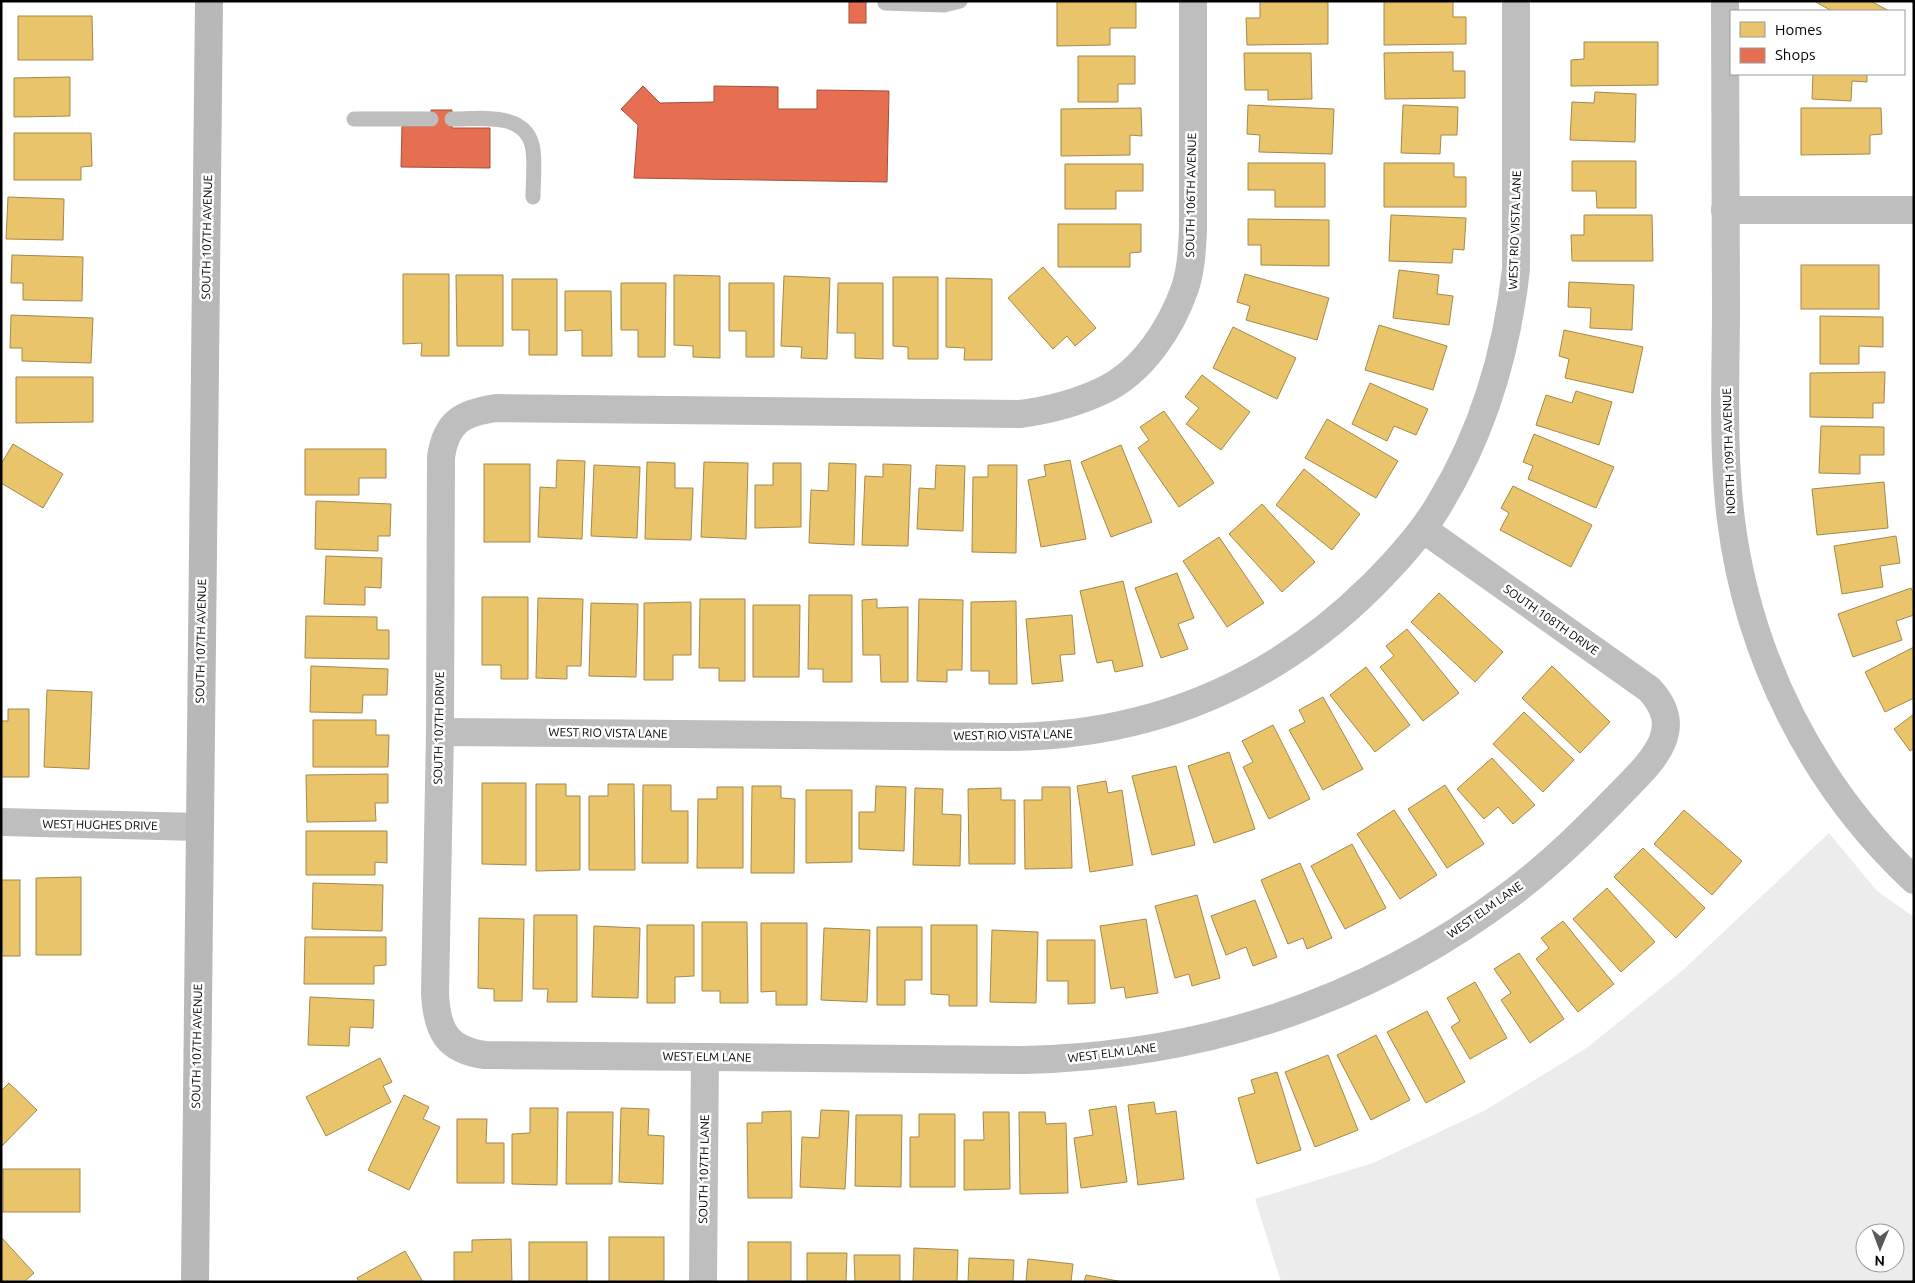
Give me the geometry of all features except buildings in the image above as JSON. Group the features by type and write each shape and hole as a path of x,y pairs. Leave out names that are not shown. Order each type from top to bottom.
{"main road":[{"name":"SOUTH 107TH AVENUE","path":"195,1282 210,1"}],"street":[{"name":"SOUTH 106TH AVENUE","path":"456,421 468,415 496,408 1020,414 1049,410 1080,401 1106,389 1128,374 1163,335 1175,313 1186,286 1192,258 1193,231 1193,1"},
{"name":"WEST RIO VISTA LANE","path":"440,732 1008,737 1075,734 1110,729 1142,721 1203,700 1240,684 1274,664 1333,622 1359,599 1384,574 1423,529 1454,477 1472,439 1495,378 1512,307 1516,269 1516,1"},
{"name":"NORTH 109TH AVENUE","path":"1725,1 1728,481 1732,529 1745,594 1772,674 1788,709 1813,755 1859,821 1914,880"},
{"path":"1725,210 1914,210"},
{"name":"SOUTH 107TH DRIVE","path":"446,1036 439,1023 435,994 440,732 441,457 443,444 448,432 456,421"},
{"name":"SOUTH 108TH DRIVE","path":"1423,529 1649,689 1661,704 1666,722"},
{"name":"WEST ELM LANE","path":"446,1036 457,1047 471,1053 485,1055 1066,1059 1146,1050 1219,1035 1274,1018 1332,996 1407,961 1459,930 1513,892 1573,842 1661,748 1666,722"},
{"name":"WEST HUGHES DRIVE","path":"1,822 199,827"},
{"name":"SOUTH 107TH LANE","path":"702,1282 705,1057"}],"lane":[{"path":"885,3 944,5 960,1"},
{"path":"354,119 431,119"},
{"path":"452,119 498,120 519,124 528,134 533,150 533,197"}],"shaded area":[{"path":"1829,833 1877,891 1914,917 1914,1282 1281,1282 1255,1199 1373,1163 1484,1111 1588,1047 1683,970"}]}
